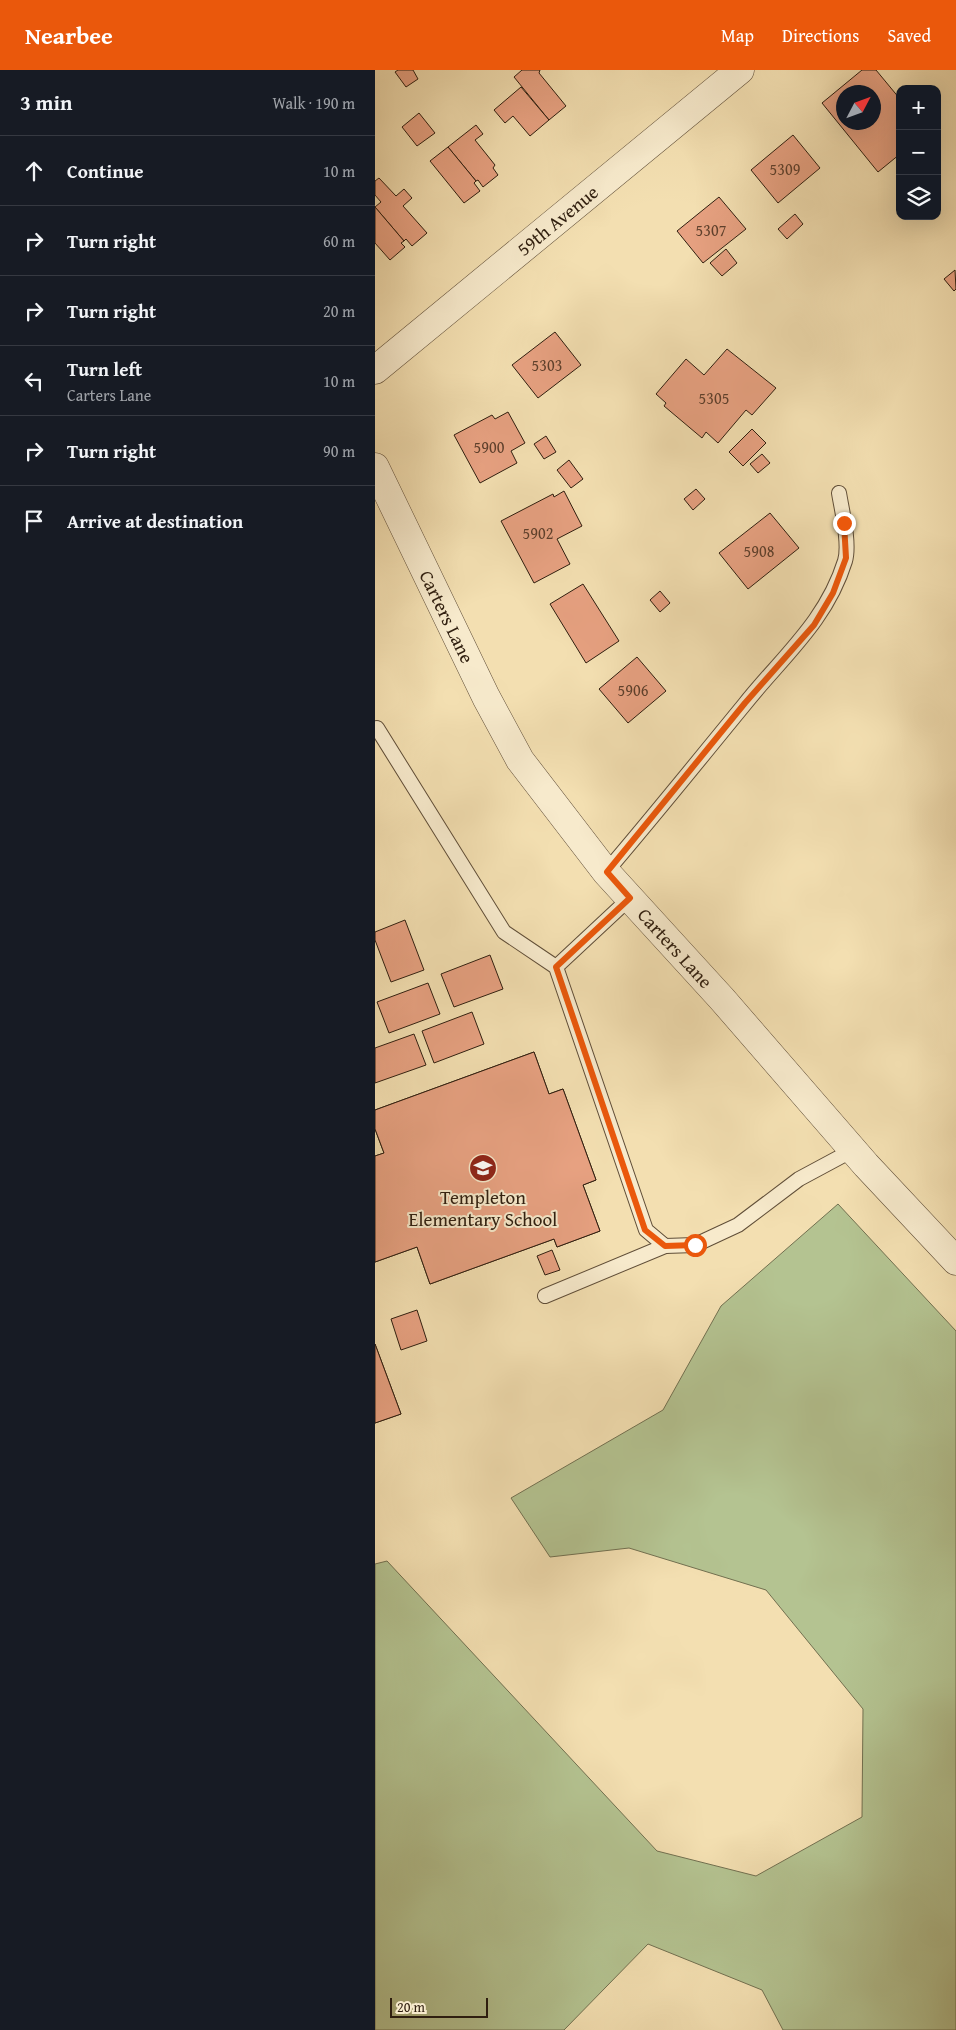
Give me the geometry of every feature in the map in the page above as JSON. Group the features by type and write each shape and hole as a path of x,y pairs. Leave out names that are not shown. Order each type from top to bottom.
{"street":[{"name":"59th Avenue","path":"375,370 740,70"},
{"name":"Carters Lane","path":"375,467 469,663 520,760 607,872 853,1150 956,1261"}],"lane":[{"path":"607,872 745,703 814,625 833,593 846,558 844,523 839,493"},
{"path":"377,728 504,932 556,967 645,1230 665,1246"},
{"path":"556,967 630,898"},
{"path":"545,1296 665,1246 695,1245 738,1225 799,1179 853,1150"}],"green space":[{"path":"838,1204 956,1331 956,2030 783,2030 762,1990 648,1944 564,2030 375,2030 375,1564 387,1561 657,1851 756,1876 862,1817 863,1709 766,1590 629,1548 550,1557 511,1498 663,1410 721,1306"}],"building":[{"path":"398,70 413,70 418,79 406,87 395,72"},
{"path":"522,70 540,70 539,73 566,106 549,120 514,77"},
{"path":"862,70 876,70 896,94 896,157 878,172 844,130 881,130 881,85 844,85"},
{"path":"521,87 549,120 530,136 513,116 505,123 494,110"},
{"path":"836,91 836,120 822,103"},
{"path":"419,113 435,133 417,146 402,127"},
{"path":"476,125 483,134 475,140 495,165 493,168 498,175 483,187 448,147"},
{"path":"793,135 820,168 778,203 751,170"},
{"path":"448,147 476,181 474,183 480,191 464,203 430,161"},
{"path":"379,178 396,196 404,189 412,198 403,206 427,233 412,246 406,239 404,241 375,207 381,202 375,195 375,181"},
{"path":"719,197 746,229 703,263 677,231"},
{"path":"375,207 404,241 401,243 405,247 390,260 375,243"},
{"path":"795,214 803,224 787,239 778,229"},
{"path":"726,249 737,263 722,276 710,263"},
{"path":"955,270 956,289 954,291 944,279"},
{"path":"555,332 581,365 538,398 512,365"},
{"path":"727,349 776,388 752,415 746,410 718,443 706,432 702,438 664,406 666,403 656,394 686,359 704,375"},
{"path":"508,412 525,443 511,451 517,463 480,483 454,435 492,415 495,419"},
{"path":"752,429 766,443 743,466 729,452"},
{"path":"546,436 556,452 544,459 534,444"},
{"path":"762,454 770,463 758,473 750,464"},
{"path":"569,460 583,479 571,488 557,470"},
{"path":"696,489 705,499 693,510 684,499"},
{"path":"564,491 582,526 557,539 570,564 534,583 501,521 553,494 554,497"},
{"path":"770,513 799,548 748,589 719,553"},
{"path":"583,584 619,641 586,663 550,604"},
{"path":"660,591 670,603 660,612 650,600"},
{"path":"637,657 666,691 628,723 599,689"},
{"path":"405,920 424,970 391,982 375,940 375,932"},
{"path":"490,955 503,989 454,1007 441,974"},
{"path":"428,983 440,1014 389,1033 377,1002"},
{"path":"472,1012 484,1044 434,1063 422,1031"},
{"path":"414,1034 426,1065 375,1083 375,1048"},
{"name":"Templeton Elementary School","path":"534,1052 549,1094 563,1089 596,1180 583,1185 600,1231 557,1247 554,1239 430,1284 417,1247 375,1262 375,1245 429,1225 406,1163 375,1175 375,1156 384,1153 375,1129 375,1110"},
{"name":"Templeton Elementary School","path":"534,1052 549,1094 563,1089 596,1180 583,1185 600,1231 557,1247 554,1239 430,1284 417,1247 375,1262 375,1156 384,1153 375,1129 375,1110"},
{"path":"552,1250 560,1270 545,1275 537,1256"},
{"path":"417,1310 427,1341 401,1350 391,1319"},
{"path":"375,1344 401,1414 375,1423"},
{"path":"375,1344 401,1414 375,1423"}],"place":[{"name":"Templeton Elementary School","path":"483,1168"}],"route":[{"path":"695,1245 665,1246 645,1230 556,967 630,898 607,872 675,792 745,703 814,625 833,593 846,558 844,523"}]}
